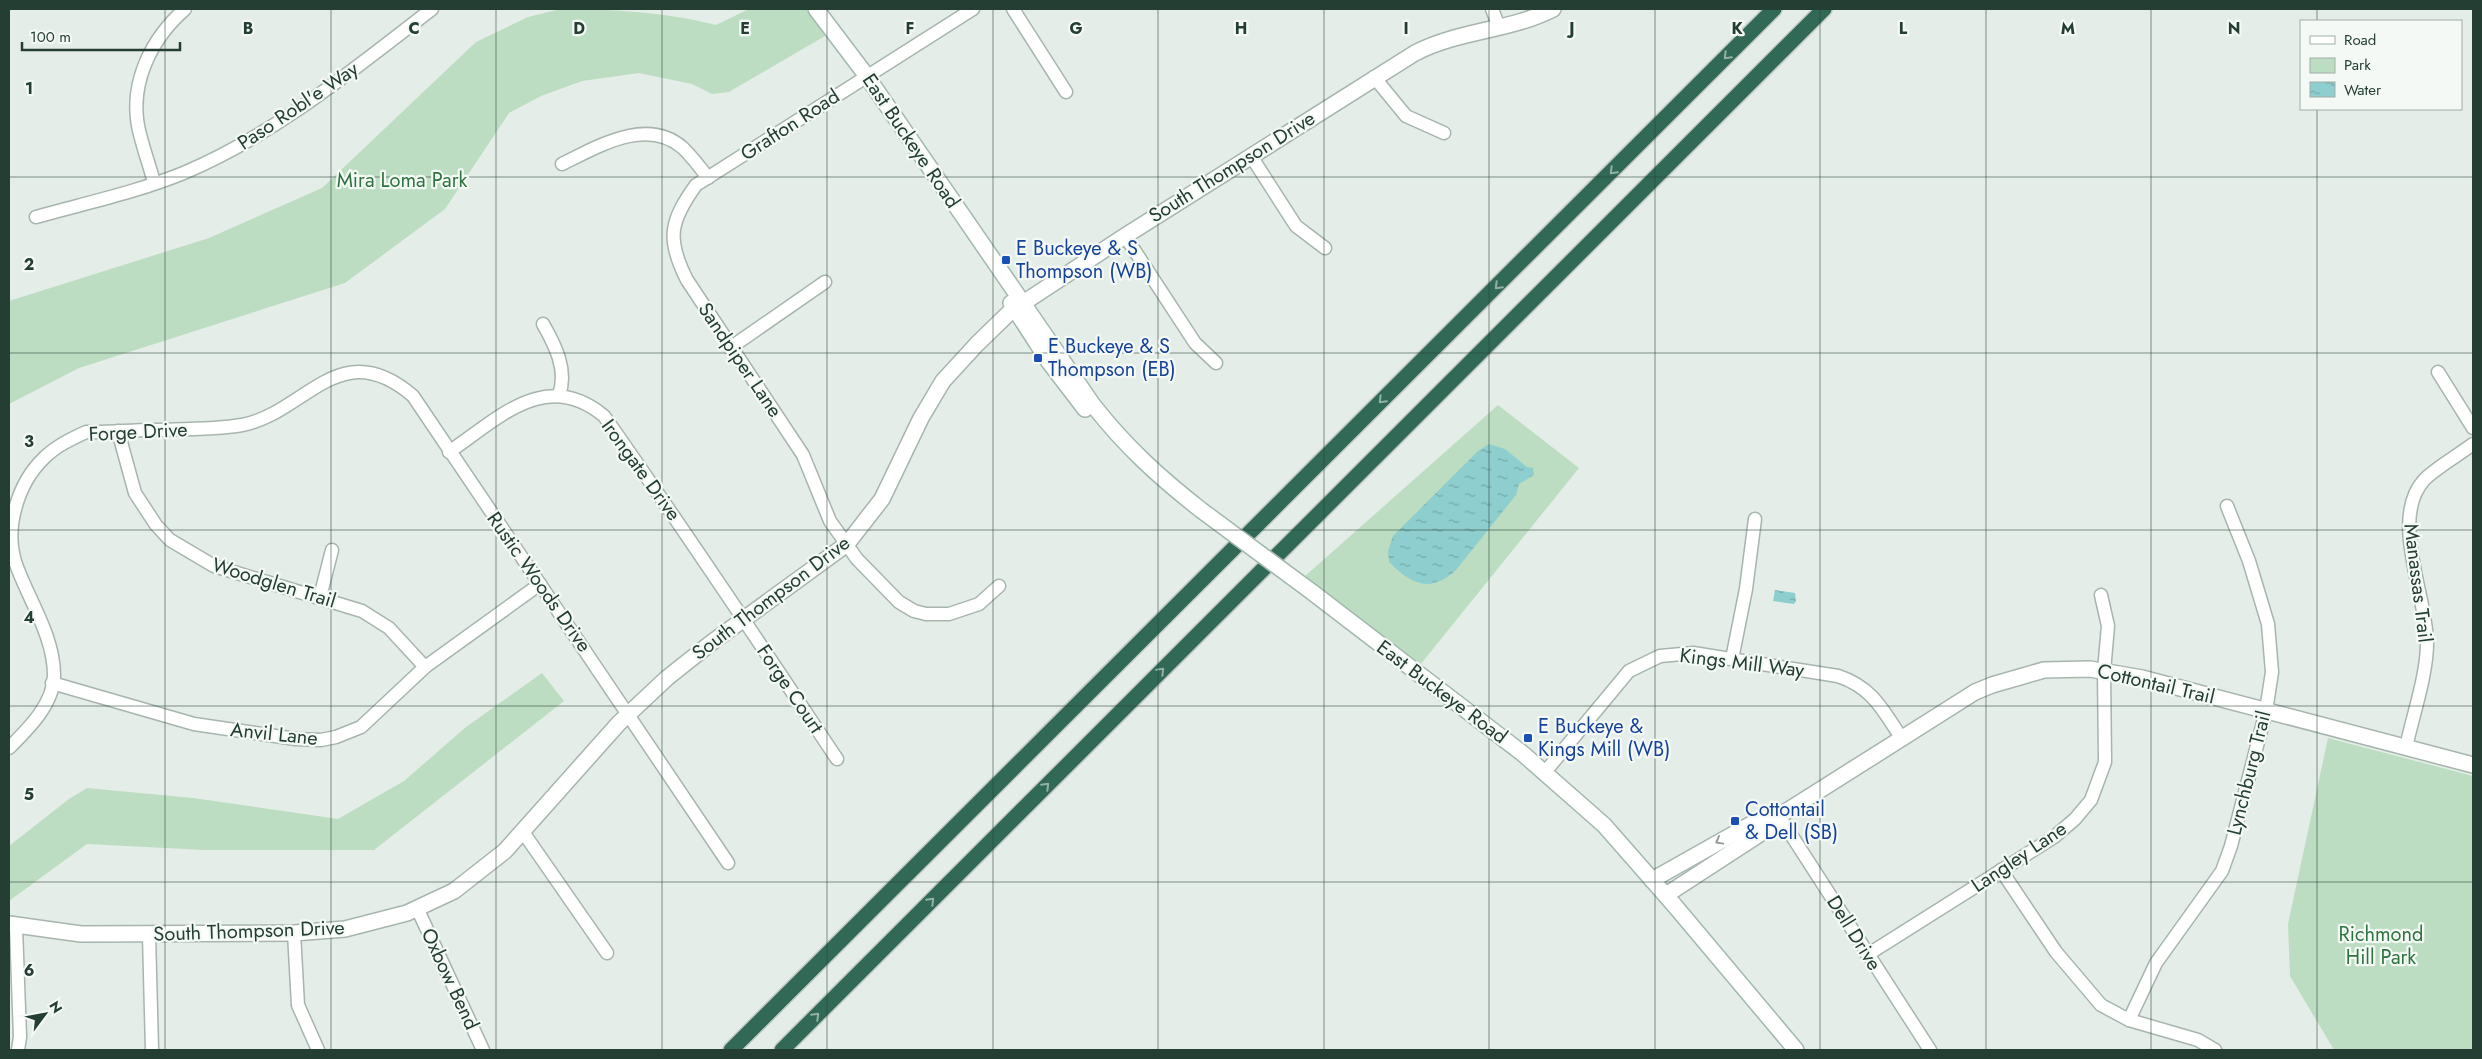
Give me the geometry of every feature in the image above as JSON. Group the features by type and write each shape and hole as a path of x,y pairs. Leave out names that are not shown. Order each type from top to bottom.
{"highway":[{"path":"731,1050 1774,9"},
{"path":"782,1050 1824,9"}],"street":[{"path":"154,182 138,125 137,97 144,64 155,42 170,22 185,9"},
{"name":"Paso Robl'e Way","path":"36,217 184,173 226,153 269,129 321,94 432,9"},
{"name":"East Buckeye Road","path":"816,9 851,53 970,229 1059,377 1098,426 1135,463 1159,477 1312,592 1545,772 1604,825 1796,1050"},
{"name":"East Buckeye Road","path":"827,9 851,53"},
{"name":"Grafton Road","path":"708,178 866,75 973,9"},
{"path":"1013,9 1066,92"},
{"path":"1492,9 1499,26"},
{"name":"South Thompson Drive","path":"13,926 81,934 150,935 294,933 345,929 388,919 417,908 467,882 505,851 524,832 629,713 667,678 744,618 847,544 882,499 921,418 943,381 977,344 1018,306 1374,77 1436,42 1531,18 1553,9"},
{"path":"1374,77 1406,116 1444,133"},
{"path":"562,164 614,140 644,135 667,138 675,142 697,163 708,178"},
{"path":"1251,156 1296,226 1325,248"},
{"name":"Sandpiper Lane","path":"708,178 696,184 680,207 676,218 674,244 676,258 687,280 730,348 803,455 830,521 858,559 899,602 920,612 936,615 958,612 979,604 999,586"},
{"path":"1125,236 1195,343 1216,363"},
{"path":"730,348 825,282"},
{"path":"543,324 555,344 560,359 562,382 559,395"},
{"path":"2438,372 2473,428"},
{"name":"Forge Drive","path":"9,748 40,715 54,676 50,646 16,565 13,551 12,526 18,498 37,466 52,451 86,432 217,428 244,424 275,411 330,377 364,373 380,376 399,384 413,396 450,452"},
{"name":"Irongate Drive","path":"450,452 522,402 559,395 579,400 604,416 744,618"},
{"name":"Woodglen Trail","path":"118,430 135,493 156,526 170,540 214,566 362,611 390,628 425,667"},
{"name":"Manassas Trail","path":"2406,747 2421,683 2427,642 2407,528 2410,508 2423,480 2473,444"},
{"name":"Rustic Woods Drive","path":"450,452 629,713 728,863"},
{"name":"Lynchburg Trail","path":"2129,1020 2156,963 2222,871 2231,846 2266,712 2272,672 2268,624 2249,561 2227,506"},
{"path":"1732,659 1746,589 1755,519"},
{"path":"320,597 332,550"},
{"name":"Anvil Lane","path":"52,683 194,724 296,739 321,740 336,737 361,727 425,667 540,584"},
{"name":"Langley Lane","path":"1867,955 2054,837 2091,800 2105,762 2104,671 2108,626 2101,595"},
{"name":"Forge Court","path":"744,618 837,759"},
{"name":"Kings Mill Way","path":"1545,772 1629,671 1660,656 1682,653 1838,676 1852,681 1863,687 1876,700 1902,739"},
{"name":"Cottontail Trail","path":"1666,896 1769,828 1779,816 1975,692 1992,685 2044,670 2090,669 2142,678 2266,712 2473,764"},
{"name":"Cottontail Trail","path":"1652,880 1762,818 1779,816"},
{"name":"Dell Drive","path":"1779,816 1930,1050"},
{"path":"524,832 607,953"},
{"path":"2001,870 2056,952 2101,1005 2129,1020 2198,1040 2215,1050"},
{"name":"Oxbow Bend","path":"417,908 483,1050"},
{"path":"13,926 20,1037 18,1050"},
{"path":"294,933 298,1005 318,1050"},
{"path":"150,935 152,1050"}],"green space":[{"name":"Mira Loma Park","path":"561,9 639,12 678,17 716,25 749,9 806,9 825,36 729,92 712,94 692,84 639,73 582,81 541,96 509,113 445,209 345,283 79,368 9,404 9,301 209,238 322,188 476,42 528,17"},
{"path":"1498,405 1579,468 1420,665 1304,577"},
{"path":"542,673 564,701 374,850 205,850 87,844 9,901 9,846 69,799 87,788 193,798 338,819 404,781 466,727"},
{"name":"Richmond Hill Park","path":"2328,738 2473,776 2473,1050 2334,1050 2290,976 2288,924"}],"water":[{"path":"1489,444 1505,449 1527,467 1533,468 1534,475 1519,484 1516,495 1456,570 1438,582 1429,584 1413,581 1389,562 1388,551 1393,536 1478,451"},
{"path":"1775,590 1795,593 1796,601 1794,604 1773,601"}],"place":[{"name":"E Buckeye & S Thompson (WB)","path":"1006,260"},
{"name":"E Buckeye & S Thompson (EB)","path":"1038,358"},
{"name":"E Buckeye & Kings Mill (WB)","path":"1528,738"},
{"name":"Cottontail & Dell (SB)","path":"1735,821"}]}
